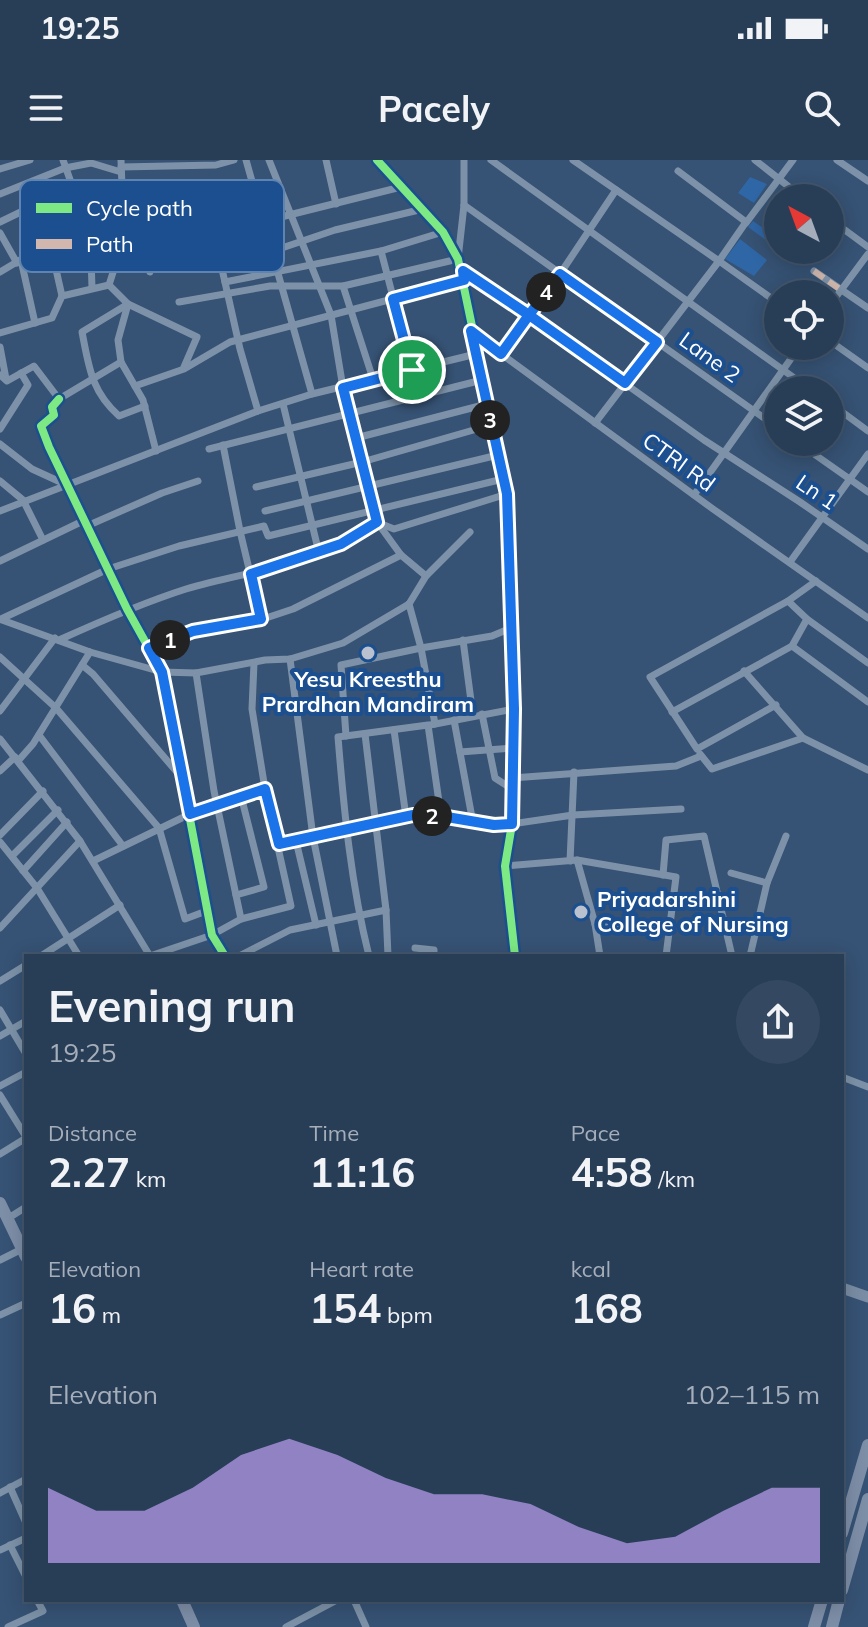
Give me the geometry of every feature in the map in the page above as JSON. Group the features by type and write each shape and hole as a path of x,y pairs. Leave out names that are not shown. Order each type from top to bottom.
{"main road":[{"path":"0,1203 24,1247"},
{"path":"845,1510 868,1445"},
{"path":"844,1583 868,1499"},
{"path":"183,1602 194,1627"},
{"path":"814,1627 821,1602"},
{"path":"832,1627 838,1602"}],"street":[{"path":"0,169 30,160"},
{"path":"30,180 64,164 216,165 234,160"},
{"path":"246,160 251,180"},
{"path":"269,160 277,180"},
{"path":"326,160 336,204"},
{"path":"377,160 443,232 458,259 507,494 514,709 512,824 505,866 515,954"},
{"path":"458,259 464,205 464,160"},
{"path":"573,160 764,293"},
{"path":"755,160 785,184"},
{"path":"595,423 793,160"},
{"path":"837,160 868,181"},
{"path":"494,161 791,376"},
{"path":"678,171 746,223"},
{"path":"0,194 20,185"},
{"path":"284,216 401,187"},
{"path":"501,354 616,190"},
{"path":"284,197 331,315 343,388 377,522 401,555 426,576"},
{"name":"Lane 2","path":"464,205 764,418"},
{"path":"284,247 335,230 423,209"},
{"path":"0,222 20,212"},
{"path":"844,229 868,247"},
{"path":"284,270 381,251 443,232"},
{"path":"0,233 20,266"},
{"path":"381,251 412,370"},
{"path":"844,286 868,254"},
{"path":"179,302 280,286 343,286 458,259"},
{"path":"0,272 19,262"},
{"path":"814,271 827,280"},
{"path":"22,272 35,323"},
{"path":"0,333 52,318 62,296 57,272"},
{"path":"91,272 92,288"},
{"path":"109,285 113,272"},
{"path":"223,272 258,411"},
{"path":"225,282 276,272 312,394"},
{"path":"135,386 184,369 238,340 393,299 463,276"},
{"name":"Ln 1","path":"463,276 529,315 704,440 868,549"},
{"path":"62,296 109,285"},
{"path":"109,285 128,304 197,337 184,369"},
{"path":"343,286 373,379"},
{"path":"844,292 868,308"},
{"path":"128,304 118,340 121,362 145,406 156,451"},
{"path":"128,304 82,332 91,378 103,401 119,416 145,406"},
{"name":"CTRI Rd","path":"471,331 868,618"},
{"path":"0,347 3,378 34,366 59,399"},
{"path":"844,351 868,368"},
{"path":"0,511 258,411 312,394 476,354"},
{"path":"694,495 790,360"},
{"path":"121,362 59,399 52,407 54,415 41,426 127,609 162,672 212,935 224,954"},
{"path":"0,429 28,385 21,373"},
{"path":"209,449 482,380"},
{"path":"283,404 319,553"},
{"path":"356,438 487,404"},
{"path":"844,413 868,431"},
{"path":"256,487 362,462 491,425"},
{"path":"0,444 32,469 69,486"},
{"path":"223,445 261,619"},
{"path":"790,562 868,454"},
{"path":"265,511 498,455"},
{"path":"817,456 868,492"},
{"path":"0,619 108,569 240,531 264,526 268,536 503,479"},
{"path":"0,481 23,500 43,540"},
{"path":"0,561 43,540 198,481"},
{"path":"377,522 394,529 507,494"},
{"path":"0,711 57,639 127,609 189,588 251,574 319,553 341,544 377,522"},
{"path":"0,619 90,652 162,672 196,673 290,659 343,643 409,604 426,576 470,532"},
{"path":"149,648 193,631 261,619 293,609 401,555"},
{"path":"803,738 712,769 650,677 788,601 816,581"},
{"path":"788,601 807,619 868,663"},
{"path":"409,604 421,648 441,816"},
{"path":"672,712 792,646 807,619"},
{"path":"346,736 341,665 492,636 511,628"},
{"path":"463,640 473,716"},
{"path":"792,646 868,702"},
{"path":"0,771 17,759 39,735 90,652"},
{"path":"0,657 56,708 159,828 185,919 209,910"},
{"path":"290,659 313,837 337,954"},
{"path":"156,954 212,935 241,919 291,906 265,789 252,709 254,663"},
{"path":"82,665 183,780"},
{"path":"744,671 803,738 868,770"},
{"path":"196,673 217,805 241,919"},
{"path":"482,714 495,778 512,783 574,772 676,766 776,705"},
{"path":"368,954 359,917 346,828 338,737 514,709"},
{"path":"454,720 473,823"},
{"path":"394,730 406,817"},
{"path":"365,734 386,910 388,954"},
{"path":"39,735 123,846"},
{"path":"0,739 67,822 149,954"},
{"path":"460,752 513,748"},
{"path":"574,772 574,860 595,924 600,954"},
{"path":"93,861 190,814 265,789"},
{"path":"0,835 43,791"},
{"path":"236,895 264,887 241,796"},
{"path":"279,844 406,817 441,816 494,825 573,815 681,809"},
{"path":"12,856 58,810"},
{"path":"23,871 67,822"},
{"path":"663,875 666,840 704,836 732,954"},
{"path":"750,954 767,883 786,836"},
{"path":"0,928 80,841"},
{"path":"296,841 316,925"},
{"path":"0,842 37,888 78,954"},
{"path":"505,866 574,860 676,877 666,954"},
{"path":"731,873 767,883"},
{"path":"44,954 120,905"},
{"path":"243,954 290,930 386,910"},
{"path":"595,924 671,930"},
{"path":"415,948 434,950 434,954"},
{"path":"0,981 24,966"},
{"path":"0,1010 24,1051"},
{"path":"0,1036 24,1022"},
{"path":"0,1086 24,1073"},
{"path":"844,1078 868,1087"},
{"path":"0,1095 24,1135"},
{"path":"0,1154 24,1139"},
{"path":"7,1219 24,1208"},
{"path":"0,1260 24,1247"},
{"path":"844,1289 868,1297"},
{"path":"0,1315 24,1304"},
{"path":"0,1493 24,1480"},
{"path":"10,1487 24,1518"},
{"path":"0,1550 24,1539"},
{"path":"10,1545 24,1573"},
{"path":"8,1627 43,1611 38,1602"},
{"path":"286,1627 333,1602"},
{"path":"355,1602 366,1627"}],"shaded area":[{"path":"750,177 767,184 764,184 754,203 738,193"},
{"path":"753,221 764,228 764,239 748,227"},
{"path":"740,239 764,258 764,264 754,276 725,259"}],"marked path":[{"path":"814,271 827,280"}],"cycle path":[{"path":"377,160 443,232 458,259 507,494 514,709 512,824 505,866 515,954"},
{"path":"59,399 52,407 54,415 41,426 127,609 162,672 212,935 224,954"}],"place":[{"name":"Yesu Kreesthu Prardhan Mandiram","path":"368,653"},
{"name":"Priyadarshini College of Nursing","path":"581,912"}],"route":[{"path":"412,370 343,388 377,522 341,544 251,574 261,619 193,631 149,648 162,672 190,814 265,789 279,844 413,815 441,816 494,825 512,824 514,709 507,494 471,331 501,354 529,315 625,383 657,342 560,274 529,315 463,271 464,280 393,299 412,370"}]}
